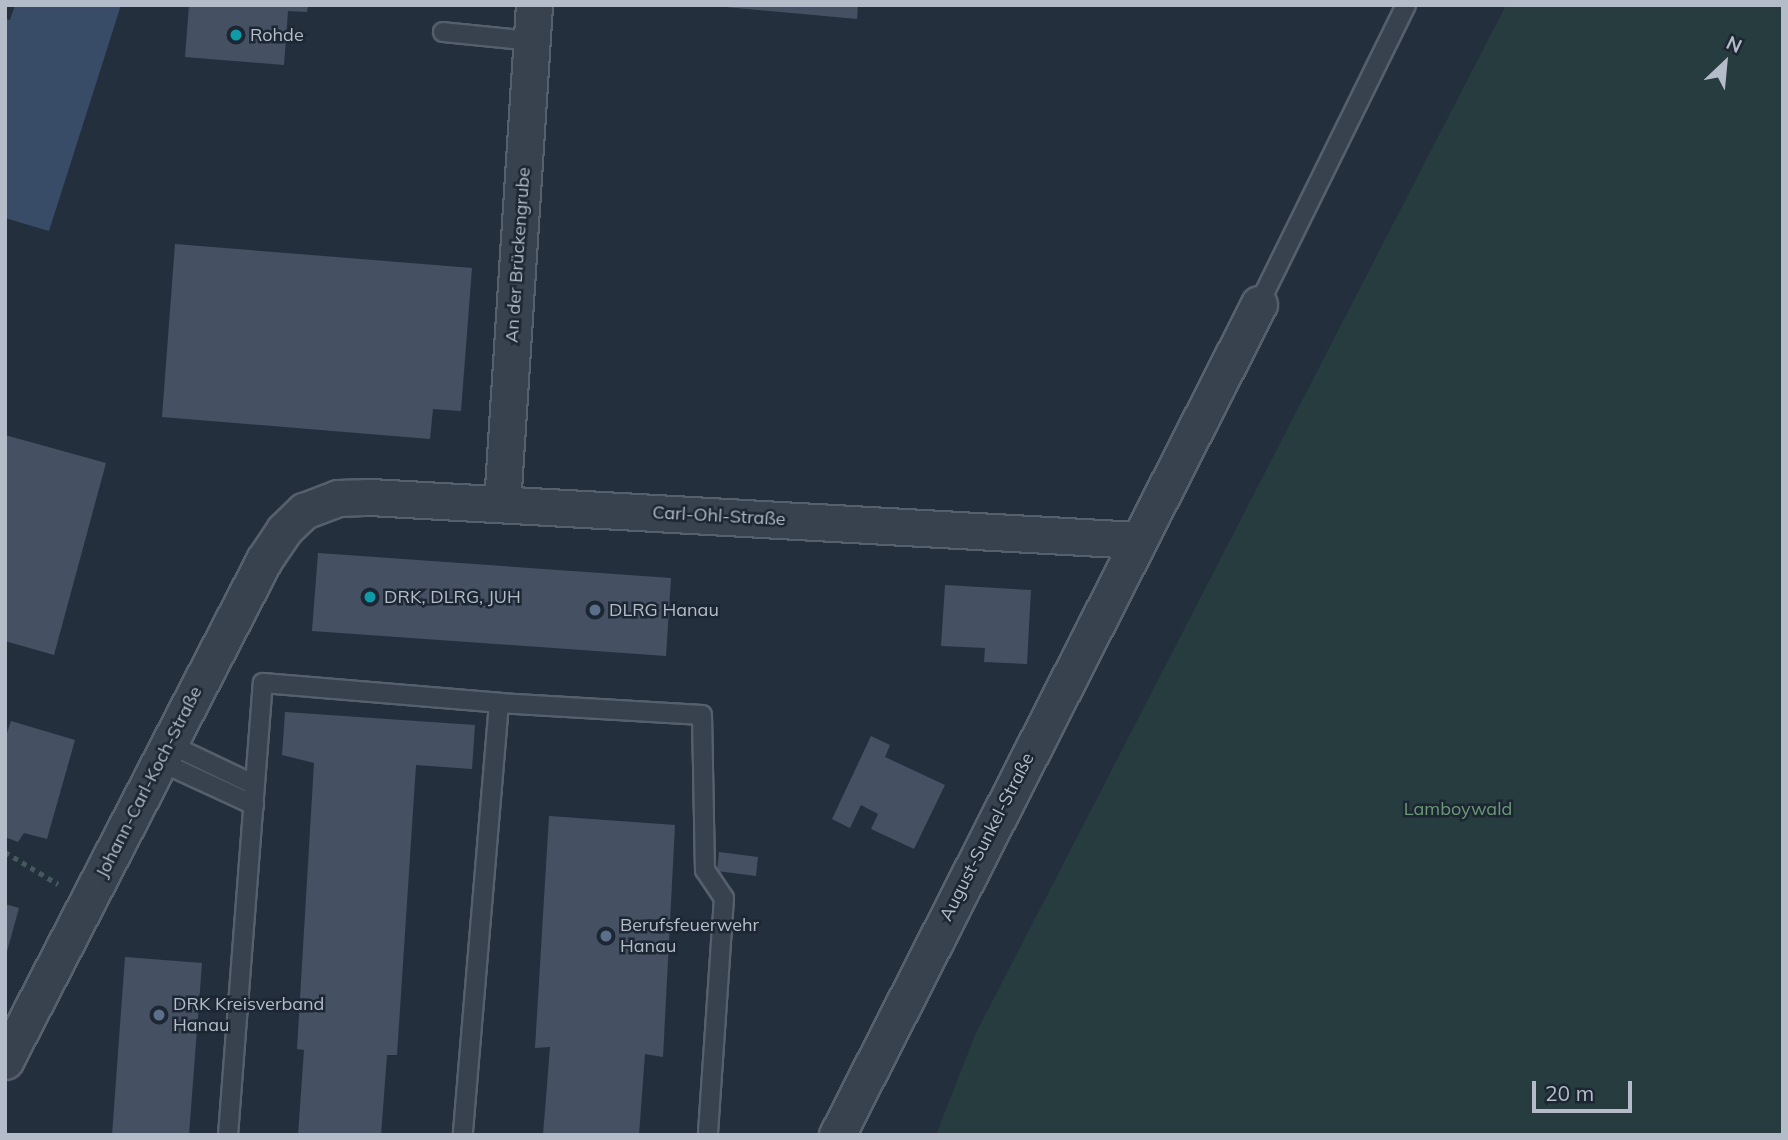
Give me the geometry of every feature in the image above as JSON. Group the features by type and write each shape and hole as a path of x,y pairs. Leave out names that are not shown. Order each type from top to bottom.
{"street":[{"name":"An der Brückengrube","path":"502,504 534,5"},
{"name":"August-Sunkel-Straße","path":"837,1135 1136,540 1259,304"},
{"name":"Carl-Ohl-Straße","path":"304,511 338,498 502,504 1136,540"},
{"name":"Johann-Carl-Koch-Straße","path":"5,1061 264,560 284,530 304,511"}],"lane":[{"path":"1259,304 1406,5"},
{"path":"443,32 532,41"},
{"path":"228,1135 263,683 499,703 702,715 705,870 724,898 708,1135"},
{"path":"463,1135 499,703"},
{"path":"164,752 255,785"},
{"path":"164,752 254,805"}],"path":[{"path":"5,852 87,902"}],"green space":[{"name":"Lamboywald","path":"1506,5 1783,5 1783,1135 936,1135 975,1035"}],"water":[{"path":"15,5 121,5 49,231 5,218 5,19 10,20"}],"building":[{"name":"Rohde","path":"189,5 308,5 307,12 288,11 284,65 185,57"},
{"path":"703,5 858,5 857,19"},
{"path":"175,244 472,268 461,411 433,409 430,439 162,417"},
{"path":"5,435 106,463 54,655 5,641"},
{"path":"318,553 671,578 666,656 312,631"},
{"path":"945,585 1031,590 1027,664 984,662 985,648 941,646"},
{"path":"285,712 475,725 472,769 416,765 397,1055 387,1055 381,1135 298,1135 304,1050 297,1049 314,763 282,755"},
{"path":"11,721 75,740 47,839 24,833 18,842 5,837 5,739"},
{"path":"871,736 890,745 885,757 945,785 914,849 871,829 878,814 861,805 850,828 832,819"},
{"name":"Berufsfeuerwehr Hanau","path":"549,816 675,825 663,1057 645,1054 639,1135 543,1135 550,1047 535,1048"},
{"path":"719,852 758,857 756,876 717,871"},
{"path":"5,904 19,908 6,955 5,954"},
{"path":"125,957 202,963 189,1135 112,1135"}],"place":[{"name":"Rohde","path":"236,35"},
{"name":"DRK, DLRG, JUH","path":"370,597"},
{"name":"DLRG Hanau","path":"595,610"},
{"name":"Berufsfeuerwehr Hanau","path":"606,936"},
{"name":"DRK Kreisverband Hanau","path":"159,1015"}]}
